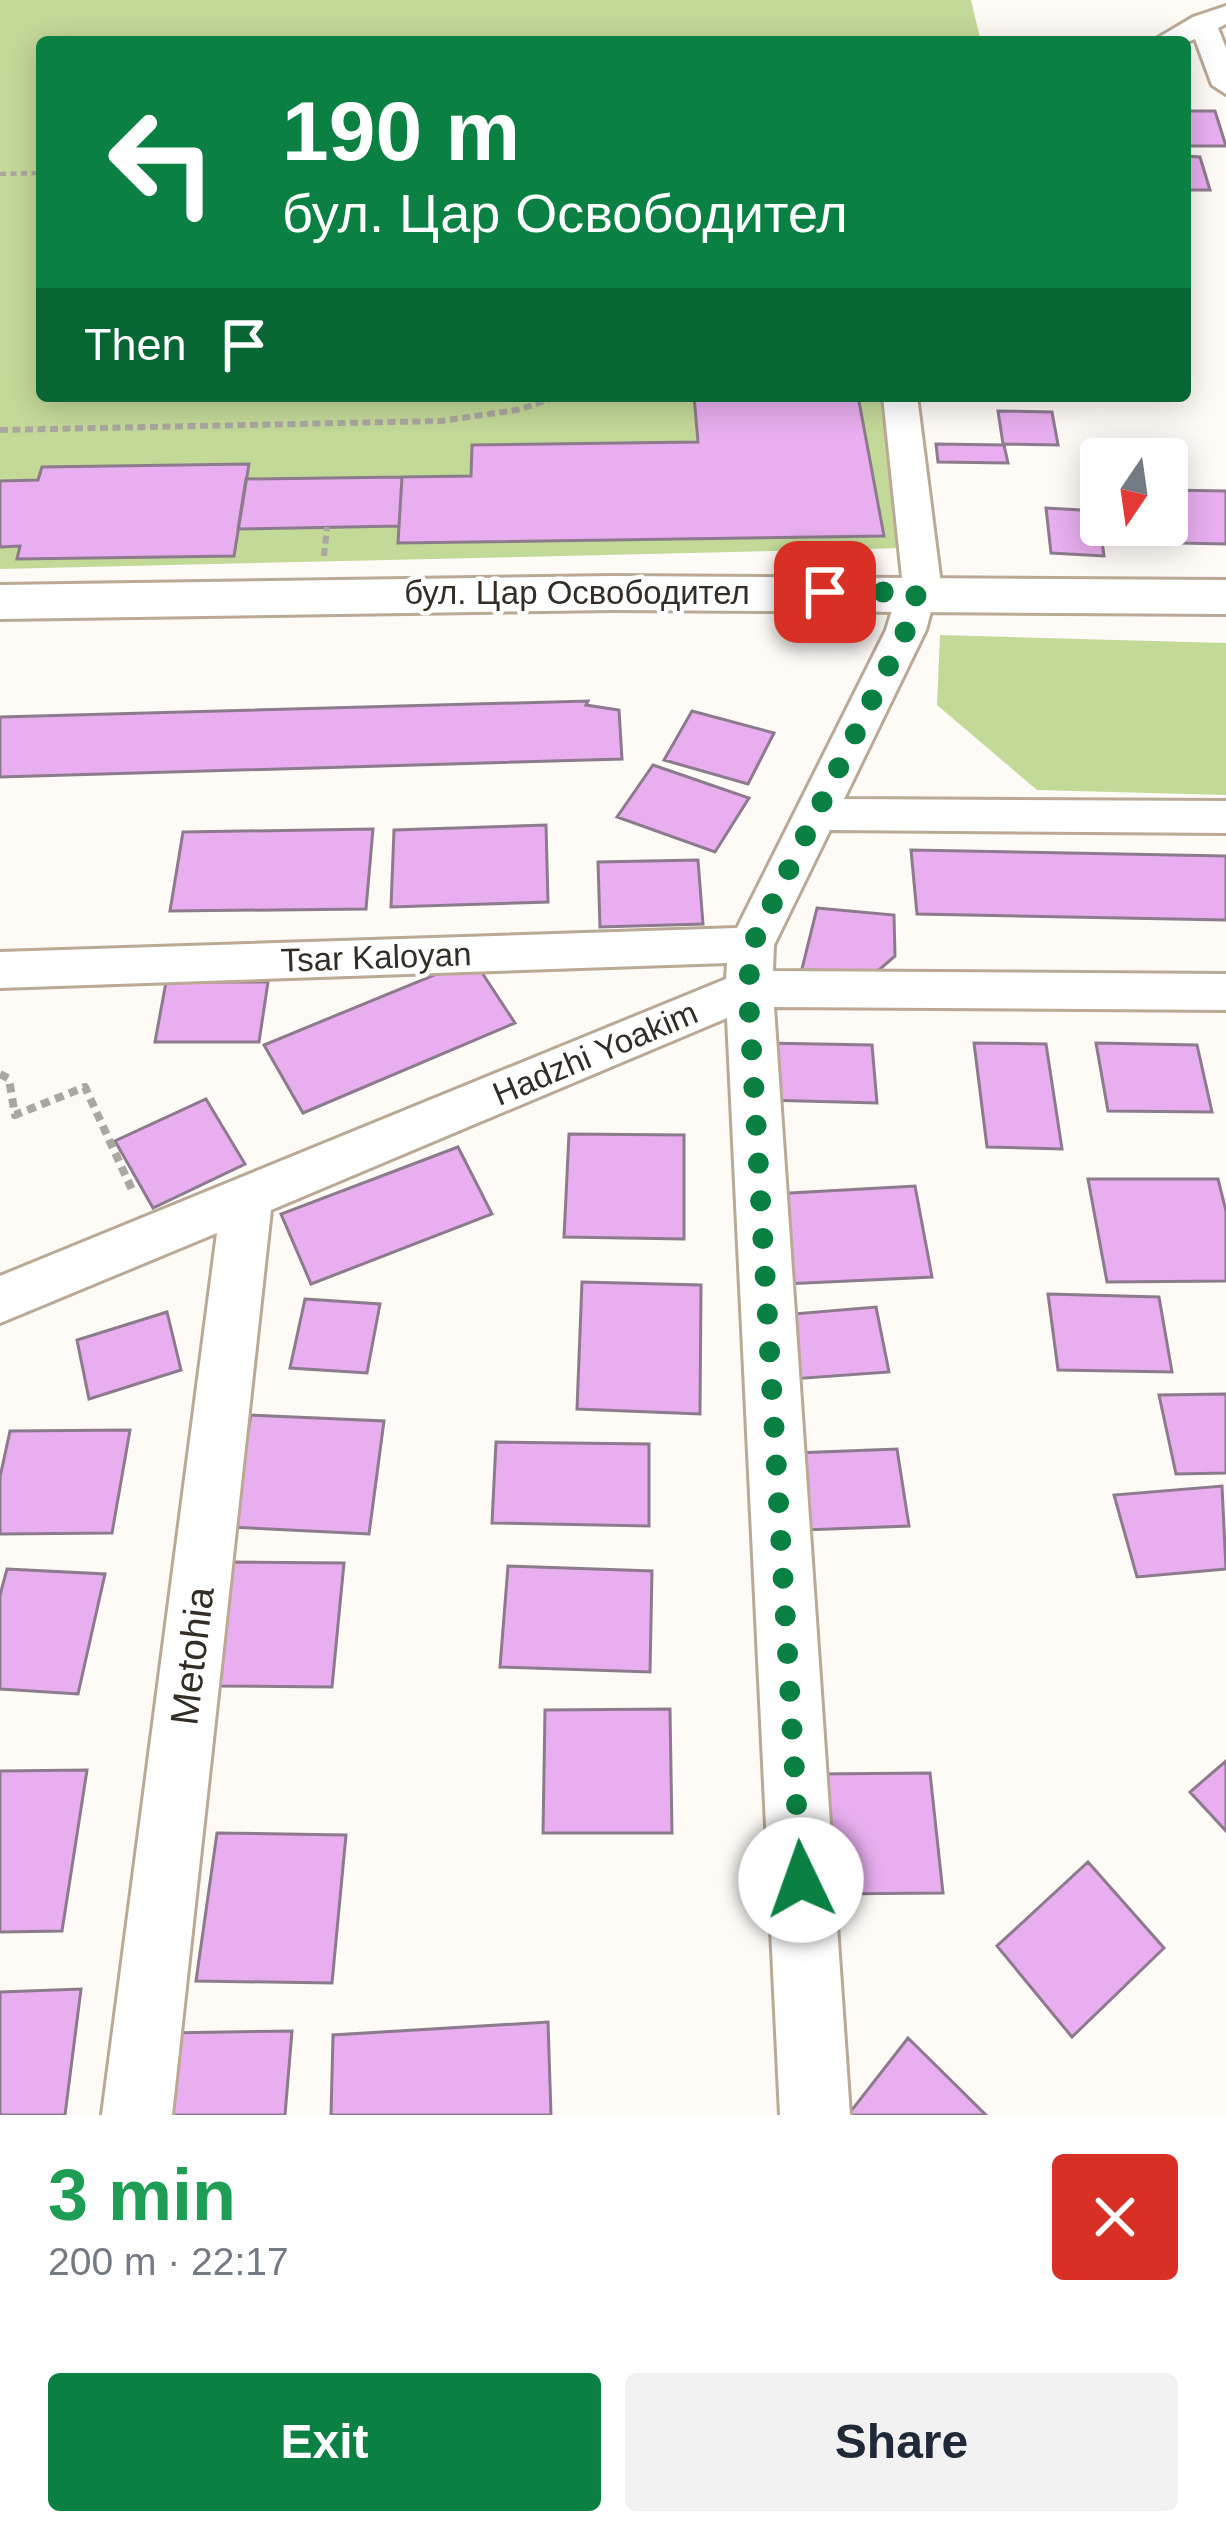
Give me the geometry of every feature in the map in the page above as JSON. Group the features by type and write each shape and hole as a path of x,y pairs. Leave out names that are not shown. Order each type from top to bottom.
{"main road":[{"name":"бул. Цар Освободител","path":"0,602 320,592 919,585 1226,598"}],"street":[{"path":"1179,36 1215,19 1226,85"},
{"path":"815,2115 750,967 816,814 906,630 919,585 901,402"},
{"path":"816,814 1226,817"},
{"name":"Tsar Kaloyan","path":"0,970 750,967"},
{"name":"Hadzhi Yoakim","path":"0,1300 247,1198 750,967 1224,1001"},
{"name":"Metohia","path":"137,2115 247,1198"}],"path":[{"path":"0,174 36,173"},
{"path":"0,430 441,421 538,402"},
{"path":"0,1074 9,1079 15,1114 85,1087 127,1182 158,1235"}],"green space":[{"path":"0,0 971,0 980,36 36,36 36,402 889,402 905,548 0,569"},
{"path":"940,635 1226,643 1226,795 1037,790 937,705"}],"building":[{"path":"1191,111 1215,111 1226,146 1191,146"},
{"path":"1191,156 1200,157 1210,190 1191,190"},
{"path":"695,402 859,402 884,536 398,543 402,477 471,476 472,445 698,442"},
{"path":"998,411 1052,412 1058,445 1003,444"},
{"path":"936,444 1004,445 1008,463 938,462"},
{"path":"249,464 234,556 17,559 20,546 0,547 0,481 38,480 42,467"},
{"path":"402,477 399,526 238,529 246,479"},
{"path":"1188,490 1226,491 1226,544 1188,543"},
{"path":"1046,508 1080,510 1080,546 1103,546 1104,556 1051,553"},
{"path":"588,701 586,705 619,710 622,759 0,777 0,717"},
{"path":"692,711 774,733 748,784 664,760"},
{"path":"653,765 749,798 715,852 617,817"},
{"path":"546,825 548,902 391,907 394,830"},
{"path":"373,829 366,909 170,911 183,832"},
{"path":"911,850 1226,856 1226,920 917,914"},
{"path":"698,860 703,924 600,927 598,862"},
{"path":"817,908 894,915 895,956 864,983 800,977"},
{"path":"473,959 515,1023 303,1113 264,1045"},
{"path":"166,982 268,982 259,1042 155,1042"},
{"path":"763,1043 872,1045 877,1103 764,1100"},
{"path":"974,1043 1046,1044 1062,1149 987,1147"},
{"path":"1096,1043 1197,1045 1212,1112 1108,1111"},
{"path":"206,1099 245,1164 153,1208 115,1141"},
{"path":"569,1134 684,1135 684,1239 564,1237"},
{"path":"458,1147 492,1214 311,1284 281,1214"},
{"path":"1088,1179 1218,1179 1226,1211 1226,1281 1107,1282"},
{"path":"915,1186 932,1277 785,1284 773,1194"},
{"path":"582,1282 701,1285 700,1414 577,1409"},
{"path":"1048,1294 1159,1297 1172,1372 1058,1370"},
{"path":"305,1299 380,1304 367,1373 290,1368"},
{"path":"876,1307 889,1372 792,1379 781,1315"},
{"path":"167,1312 181,1370 89,1399 77,1340"},
{"path":"1226,1394 1226,1473 1176,1474 1159,1395"},
{"path":"251,1415 384,1421 369,1534 230,1527"},
{"path":"130,1430 112,1533 0,1534 0,1477 10,1431"},
{"path":"496,1442 649,1444 649,1526 492,1523"},
{"path":"897,1449 909,1526 804,1530 795,1453"},
{"path":"1222,1486 1226,1569 1137,1577 1114,1495"},
{"path":"232,1562 344,1563 332,1687 215,1686"},
{"path":"508,1566 652,1571 650,1672 500,1667"},
{"path":"7,1569 105,1574 78,1694 0,1689 0,1595"},
{"path":"670,1709 672,1833 543,1833 545,1710"},
{"path":"1226,1761 1226,1831 1190,1792"},
{"path":"87,1770 62,1931 0,1932 0,1771"},
{"path":"930,1773 943,1893 823,1894 814,1774"},
{"path":"217,1833 346,1835 332,1983 196,1981"},
{"path":"1088,1862 1164,1948 1072,2037 997,1946"},
{"path":"81,1989 65,2115 0,2115 0,1992"},
{"path":"548,2022 551,2115 331,2115 333,2035"},
{"path":"292,2031 285,2115 155,2115 165,2033"},
{"path":"908,2038 986,2115 848,2115"}],"route":[{"path":"801,1880 748,989 752,945 906,630 917,592 825,592"}]}
